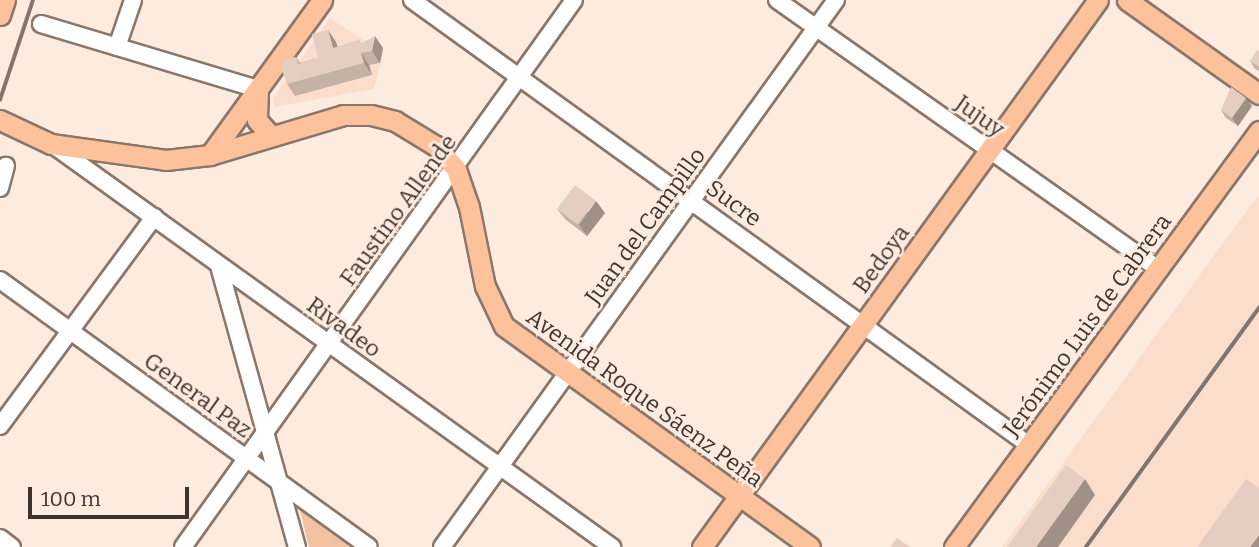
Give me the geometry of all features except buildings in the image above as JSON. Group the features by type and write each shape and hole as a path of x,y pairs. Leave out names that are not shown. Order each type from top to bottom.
{"main road":[{"path":"0,15 5,0"},
{"path":"210,155 322,0"},
{"name":"Bedoya","path":"702,547 1098,0"},
{"path":"1127,0 1259,94"},
{"path":"258,89 257,120 270,135"},
{"name":"Avenida Roque Sáenz Peña","path":"0,120 51,144 113,156 166,160 210,155 310,122 371,115 415,131 436,146 456,169 469,207 481,275 497,315 524,344 810,547"},
{"name":"Jerónimo Luis de Cabrera","path":"954,547 1259,131"}],"street":[{"path":"117,47 134,0"},
{"name":"Sucre","path":"412,0 1029,445"},
{"name":"Faustino Allende","path":"191,543 247,458 522,78 574,0"},
{"name":"Jujuy","path":"777,0 1158,269"},
{"name":"Juan del Campillo","path":"442,547 836,0"},
{"path":"41,23 258,89"},
{"name":"Rivadeo","path":"51,144 612,547"},
{"path":"106,183 102,167 113,156"},
{"path":"0,188 6,166"},
{"path":"0,426 154,217"},
{"path":"219,266 297,547"},
{"name":"General Paz","path":"0,281 369,547"},
{"path":"0,538 12,547"}],"shaded area":[{"path":"330,18 383,53 374,89 275,107 273,98"},
{"path":"1259,196 1259,547 1002,547 1250,206"},
{"path":"299,506 354,547 309,547"}],"railway":[{"path":"0,100 33,0"},
{"path":"1086,547 1259,308"}]}
